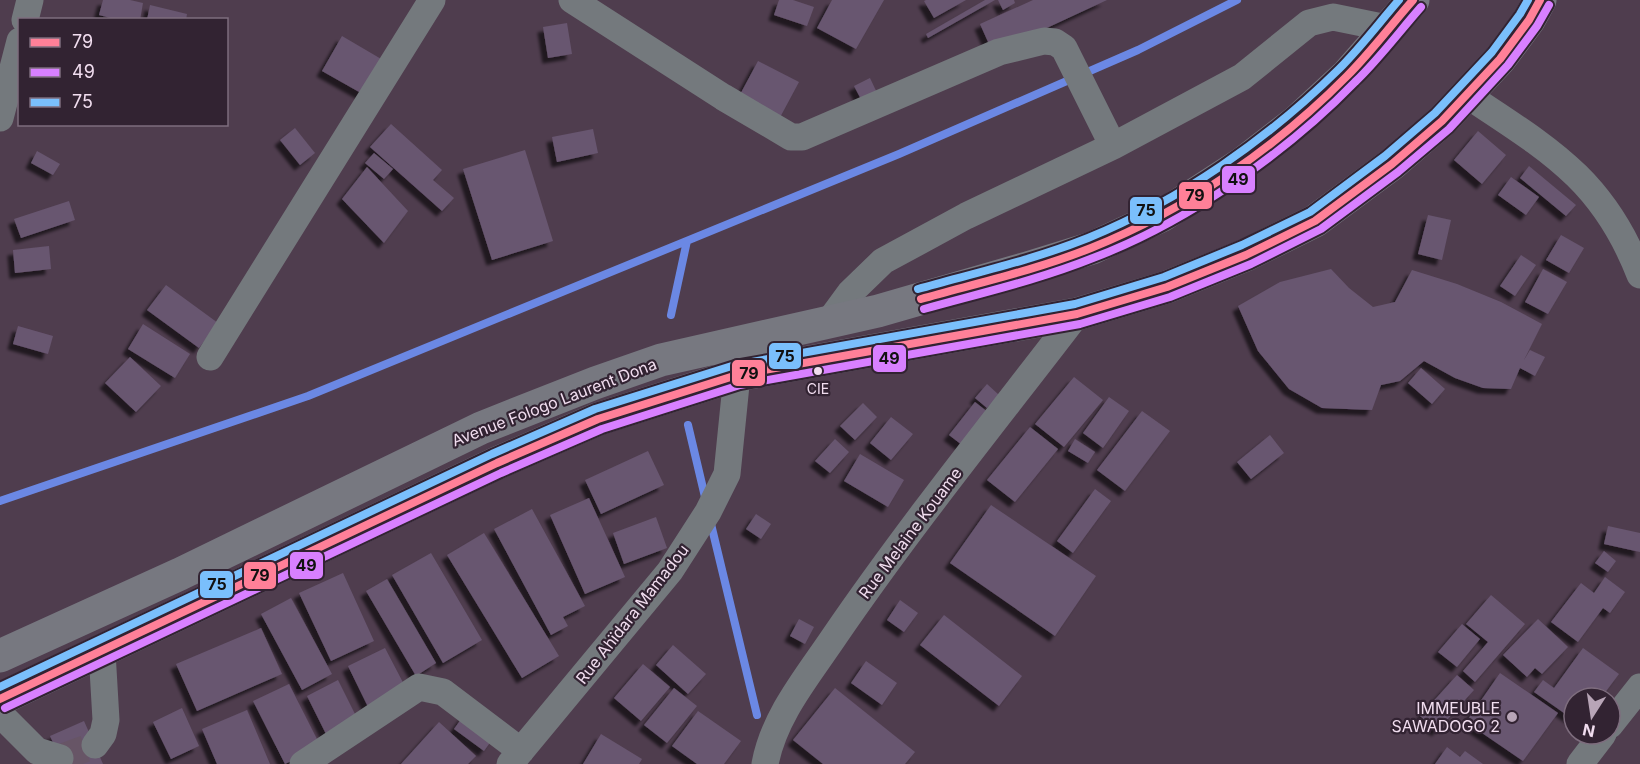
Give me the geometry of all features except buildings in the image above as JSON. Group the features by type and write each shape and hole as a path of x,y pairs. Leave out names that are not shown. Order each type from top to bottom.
{"main road":[{"name":"Avenue Fologo Laurent Dona","path":"0,699 486,468 734,359 828,322 878,311 1092,248 1163,215 1243,163 1296,122 1348,74 1413,0"},
{"name":"Avenue Fologo Laurent Dona","path":"0,656 180,574 481,428 595,383 661,360 734,359 1077,314 1167,286 1246,255 1315,221 1392,164 1442,122 1500,59 1529,20 1540,0"}],"street":[{"path":"26,18 30,0"},
{"path":"210,357 432,0"},
{"path":"572,0 723,97 791,137 802,137 999,52 1044,41 1055,42 1064,48 1113,146"},
{"path":"828,322 850,293 883,261 966,216 1113,146 1242,77 1309,23 1333,17 1387,28"},
{"path":"0,118 18,49"},
{"path":"1467,94 1549,150 1582,178 1607,209 1632,254 1640,275"},
{"name":"Rue Melaine Kouame","path":"765,764 783,712 866,590 1077,314"},
{"name":"Rue Ahïdara Mamadou","path":"516,757 670,570 708,512 727,474 734,359"},
{"path":"95,745 102,734 106,720 102,652"},
{"path":"303,764 419,687 443,692 471,711 516,757"},
{"path":"1622,710 1640,687"},
{"path":"0,714 37,751 60,758"},
{"path":"1580,764 1594,746"}],"waterway":[{"path":"0,501 308,396 899,154 1138,50 1237,0"},
{"path":"671,315 687,241"},
{"path":"688,425 706,501"},
{"path":"710,520 757,715"}],"tunnel":[{"path":"60,758 95,745"}],"transit line":[{"name":"75","path":"918,289 1025,260 1067,246 1123,223 1190,186 1253,143 1312,95 1347,61 1399,0"},
{"name":"79","path":"921,299 1028,270 1070,256 1126,233 1195,196 1260,152 1320,103 1356,67 1413,0"},
{"name":"75","path":"0,687 492,454 595,409 735,365 1075,304 1164,277 1242,245 1310,212 1385,156 1435,113 1492,52 1528,0"},
{"name":"79","path":"0,699 497,463 598,419 737,375 1077,314 1167,287 1246,255 1315,221 1392,164 1442,121 1500,59 1529,20 1540,0"},
{"name":"49","path":"5,708 501,473 602,429 740,385 1080,324 1170,297 1251,264 1321,229 1398,172 1449,129 1508,65 1537,26 1549,5"},
{"name":"49","path":"924,309 1072,266 1128,243 1199,206 1266,160 1328,109 1372,64 1421,7"}],"place":[{"name":"CIE","path":"818,371"},
{"name":"IMMEUBLE SAWADOGO 2","path":"1512,717"}]}
